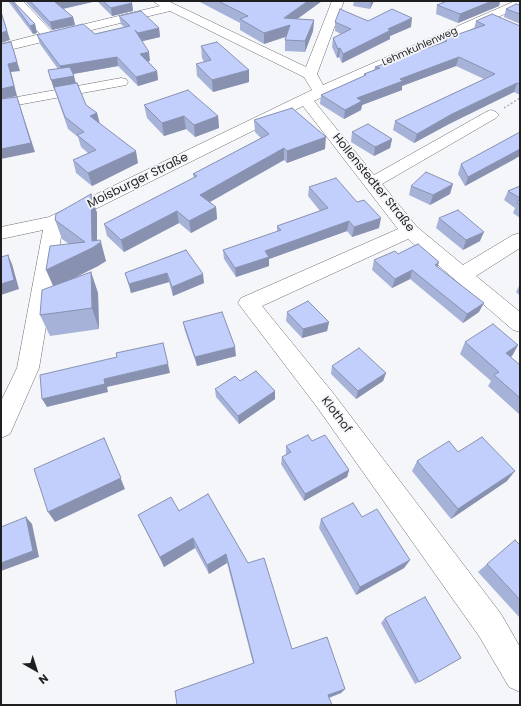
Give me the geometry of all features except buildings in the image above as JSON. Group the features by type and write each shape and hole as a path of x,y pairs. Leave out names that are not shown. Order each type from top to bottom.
{"street":[{"path":"16,1 48,36"},
{"path":"159,1 310,74 320,92"},
{"path":"310,74 338,1"},
{"path":"494,1 515,5"},
{"name":"Lehmkuhlenweg","path":"305,99 515,5"},
{"path":"1,48 172,7"},
{"path":"488,16 507,24"},
{"path":"1,104 121,82"},
{"name":"Hollenstedter Straße","path":"305,99 410,231 464,275 520,324"},
{"name":"Moisburger Straße","path":"1,233 54,222 305,99"},
{"path":"372,183 491,115"},
{"path":"1,427 28,368 54,222"},
{"name":"Klothof","path":"410,231 248,302 325,400 490,625 520,676"},
{"path":"464,275 520,239"}]}
